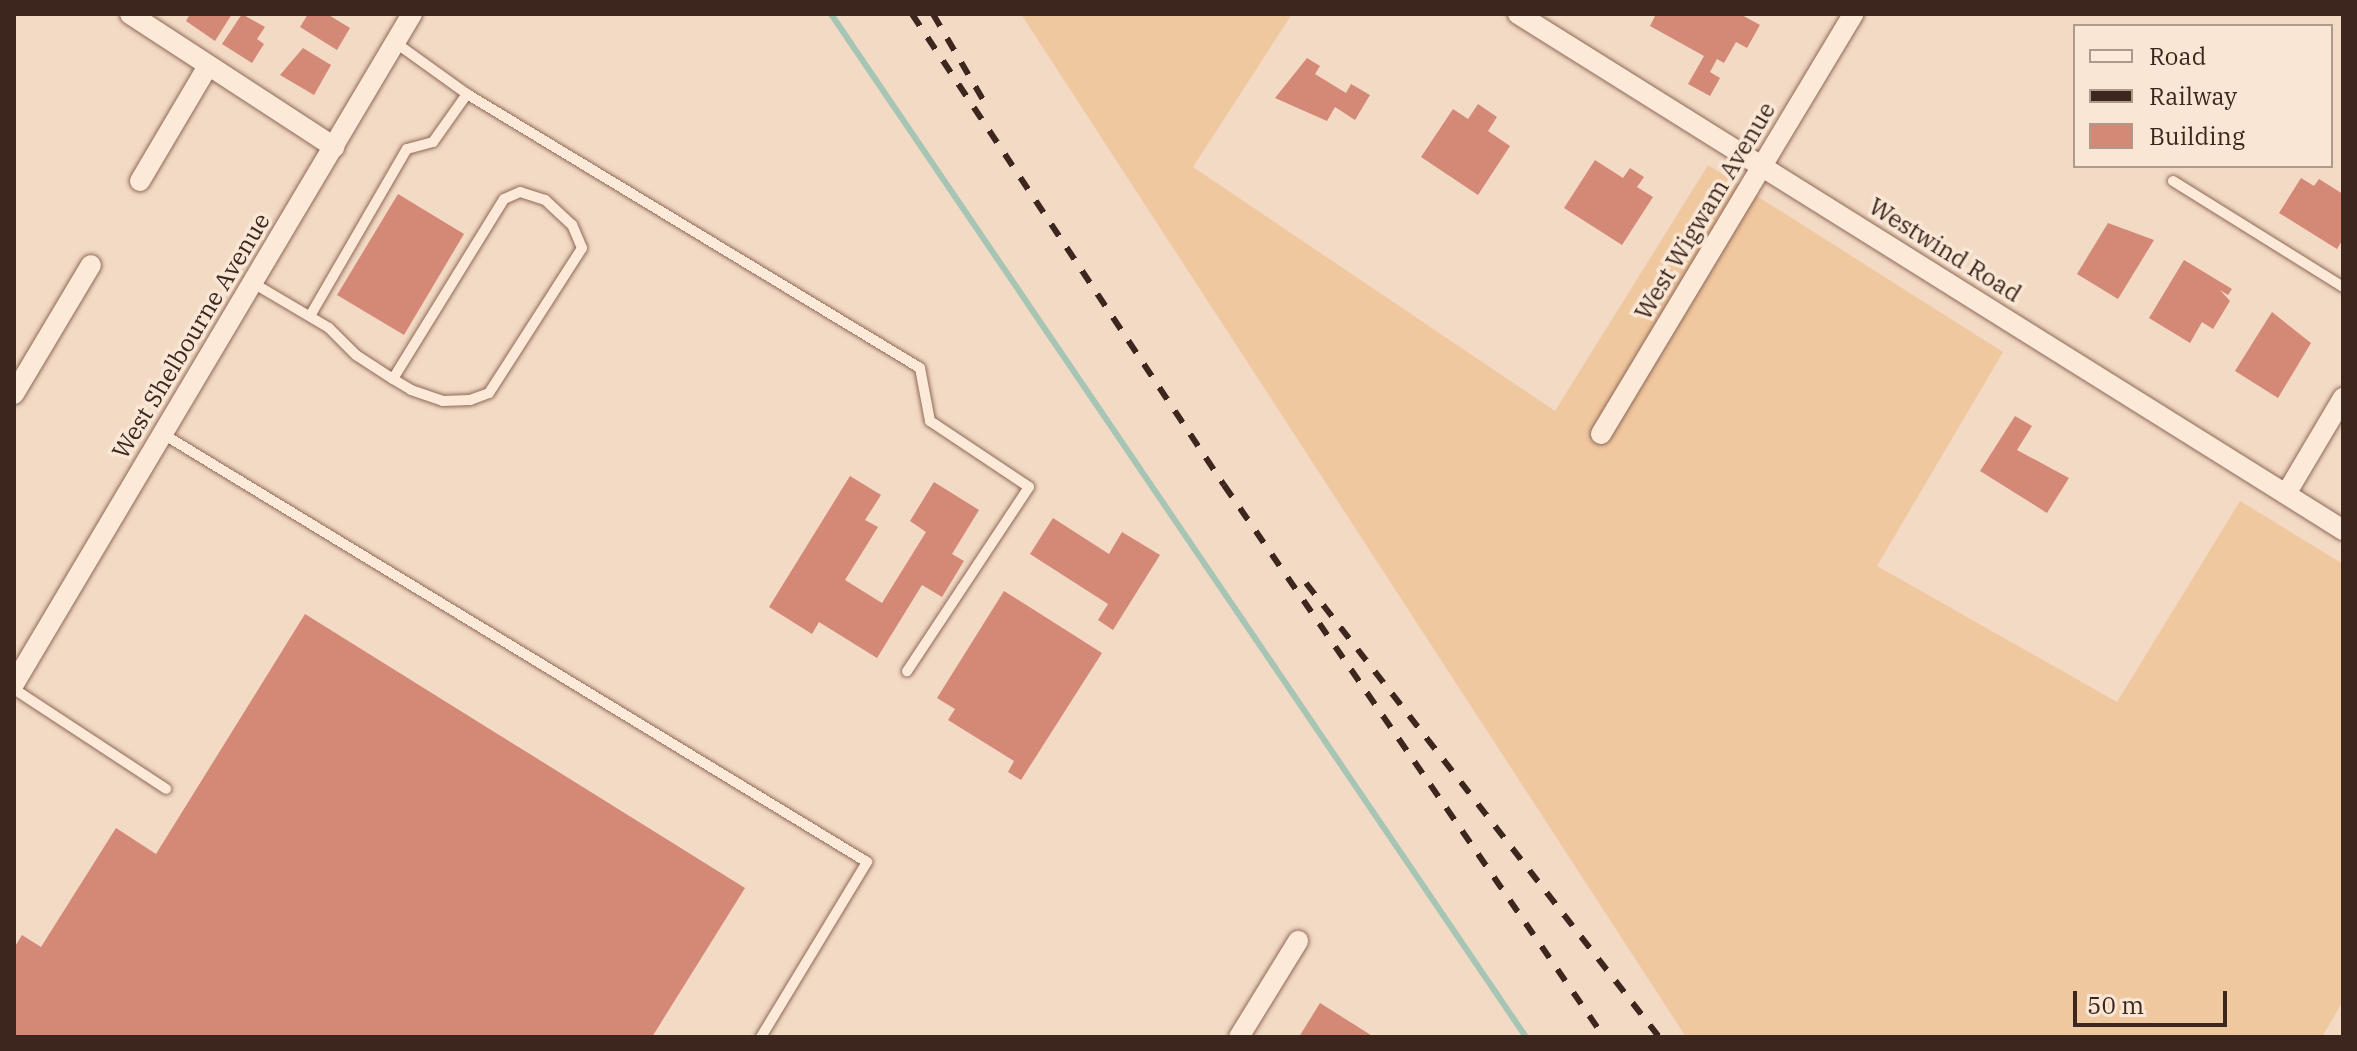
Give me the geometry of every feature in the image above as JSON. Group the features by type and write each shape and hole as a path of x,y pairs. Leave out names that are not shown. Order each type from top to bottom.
{"street":[{"path":"130,14 334,147"},
{"name":"West Shelbourne Avenue","path":"14,687 412,14"},
{"name":"Westwind Road","path":"1518,14 2343,530"},
{"name":"West Wigwam Avenue","path":"1601,434 1853,14"},
{"path":"140,181 208,66"},
{"path":"14,394 91,265"},
{"path":"2286,494 2343,398"},
{"path":"1239,1037 1298,941"}],"lane":[{"path":"396,43 467,94 920,368 930,421 1029,487 907,671"},
{"path":"310,316 407,149 433,142 467,94"},
{"path":"2173,181 2343,287"},
{"path":"253,283 310,316 393,379 443,401 489,393 582,248 572,225 545,200 520,192 504,199 393,379"},
{"path":"163,434 867,862 761,1037"},
{"path":"14,687 166,789"}],"sand":[{"path":"1021,14 1292,14 1193,167 1555,411 1708,165 2003,352 1877,566 2117,702 2240,501 2343,564 2343,1001 2322,1037 1686,1037"}],"building":[{"path":"190,14 232,14 215,41 186,21"},
{"path":"242,14 265,27 257,39 264,44 252,63 222,44"},
{"path":"308,14 327,14 350,28 337,50 300,27"},
{"path":"1656,14 1740,14 1760,25 1747,48 1736,42 1724,63 1717,59 1710,72 1720,78 1710,96 1688,84 1704,56 1650,26"},
{"path":"303,48 331,65 314,95 280,75"},
{"path":"1307,58 1320,66 1315,74 1346,93 1351,84 1370,95 1355,120 1335,107 1327,121 1275,98"},
{"path":"1478,104 1497,117 1488,131 1510,146 1478,195 1421,157 1453,109 1468,119"},
{"path":"1595,160 1623,178 1630,168 1644,177 1637,187 1653,197 1622,245 1564,208"},
{"path":"2301,178 2314,186 2319,179 2343,194 2343,239 2337,249 2279,213"},
{"path":"398,194 464,234 404,335 337,295"},
{"path":"2108,223 2154,240 2118,299 2077,274"},
{"path":"2184,260 2232,289 2228,295 2220,290 2230,301 2213,329 2202,322 2190,343 2149,318"},
{"path":"2272,312 2311,343 2278,398 2235,371"},
{"path":"2015,416 2032,426 2017,450 2069,478 2047,513 1980,471"},
{"path":"850,476 881,495 865,520 878,527 845,580 882,603 926,532 910,521 934,482 979,510 952,554 964,561 942,597 922,585 877,658 819,622 812,634 769,607"},
{"path":"1053,518 1109,554 1122,532 1160,555 1113,630 1098,620 1108,604 1030,554"},
{"path":"1004,591 1102,653 1021,780 1008,772 1014,761 948,720 955,709 937,698"},
{"path":"305,614 745,888 652,1037 14,1037 14,948 22,935 41,947 116,828 156,854"},
{"path":"1320,1003 1374,1037 1299,1037"}],"waterway":[{"path":"831,14 1526,1037"}],"railway":[{"path":"912,14 1224,485 1604,1037"},
{"path":"933,14 985,103"},
{"path":"1306,583 1659,1037"}]}
